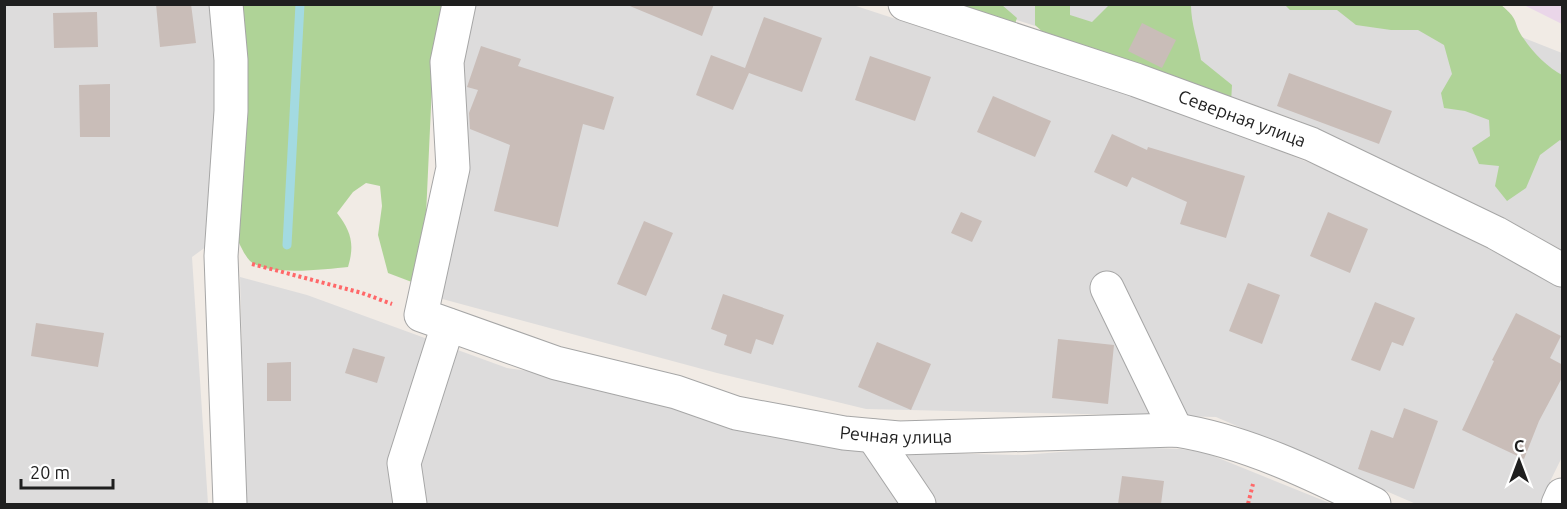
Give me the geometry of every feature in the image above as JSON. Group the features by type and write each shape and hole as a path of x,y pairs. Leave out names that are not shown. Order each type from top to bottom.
{"street":[{"path":"226,4 231,60 231,111 221,256 230,504"},
{"path":"410,504 404,463 434,320 453,168 447,62 459,4"},
{"name":"Северная улица","path":"905,4 1136,80 1311,144 1496,233 1563,270"},
{"path":"1107,288 1176,430"},
{"name":"Речная улица","path":"434,320 556,363 676,392 736,413 844,434 992,436 1107,430 1176,430 1215,436 1330,483 1374,504"},
{"path":"873,435 919,504"},
{"path":"1558,504 1563,495"}],"path":[{"path":"267,268 362,293"}],"shaded area":[{"path":"4,5 241,5 233,227 192,257 208,504 5,504"},
{"path":"474,5 853,5 1186,114 1366,185 1562,287 1562,457 1539,504 1416,504 1216,417 866,409 717,373 435,297 457,69"},
{"path":"971,5 1440,5 1562,53 1562,250 1515,224 1297,120 1063,35"},
{"path":"1524,5 1562,5 1562,24"},
{"path":"240,277 307,295 507,368 589,379 930,453 1022,455 1125,447 1181,449 1206,453 1332,504 246,504"}],"green space":[{"path":"241,5 448,5 432,85 426,215 417,284 388,273 378,235 382,206 380,186 366,183 353,192 337,213 346,226 350,238 351,251 348,267 298,271 270,269 250,261 233,227"},
{"path":"950,5 1002,5 1017,18 1014,27"},
{"path":"1035,5 1070,5 1070,15 1092,22 1109,5 1191,5 1201,60 1232,85 1231,103 1058,46 1035,25"},
{"path":"1285,5 1501,5 1514,19 1520,34 1532,50 1562,75 1562,142 1560,140 1540,155 1526,188 1507,201 1495,186 1499,166 1479,164 1472,148 1490,136 1489,120 1465,111 1444,108 1441,93 1452,74 1444,45 1418,30 1391,30 1356,25 1337,10 1290,10"}],"building":[{"path":"156,4 191,4 196,43 160,47"},
{"path":"625,4 714,4 702,36"},
{"path":"97,12 98,47 54,48 53,13"},
{"path":"764,17 822,38 802,92 749,73 733,110 696,95 711,55 745,68"},
{"path":"1142,23 1176,40 1162,68 1128,51"},
{"path":"481,46 521,59 518,66 614,97 604,130 583,124 558,227 494,211 510,145 470,129 469,113 478,90 467,87"},
{"path":"870,56 931,77 915,121 855,100"},
{"path":"1289,73 1392,111 1379,144 1277,106"},
{"path":"110,84 110,137 80,137 79,85"},
{"path":"993,96 1051,121 1035,157 977,132"},
{"path":"1112,134 1147,150 1148,147 1245,176 1226,238 1180,224 1187,202 1132,177 1127,187 1094,172"},
{"path":"961,212 982,221 972,242 951,233"},
{"path":"1328,212 1368,229 1350,273 1310,256"},
{"path":"644,221 673,233 646,296 617,284"},
{"path":"1248,283 1280,295 1262,344 1229,331"},
{"path":"723,294 784,315 773,345 756,339 751,354 724,345 727,335 711,329"},
{"path":"1375,302 1415,318 1403,346 1392,342 1380,371 1351,360"},
{"path":"1516,313 1561,336 1550,358 1563,365 1563,376 1539,421 1524,459 1462,430 1494,361 1492,360"},
{"path":"36,323 104,333 98,367 31,356"},
{"path":"1058,339 1114,345 1108,404 1052,398"},
{"path":"877,342 931,364 911,410 858,387"},
{"path":"353,348 385,357 377,383 345,373"},
{"path":"291,362 291,401 267,401 267,363"},
{"path":"1404,408 1438,421 1414,489 1358,469 1371,430 1393,438"},
{"path":"1122,476 1164,481 1161,504 1118,504"}],"waterway":[{"path":"287,245 300,4"}]}
